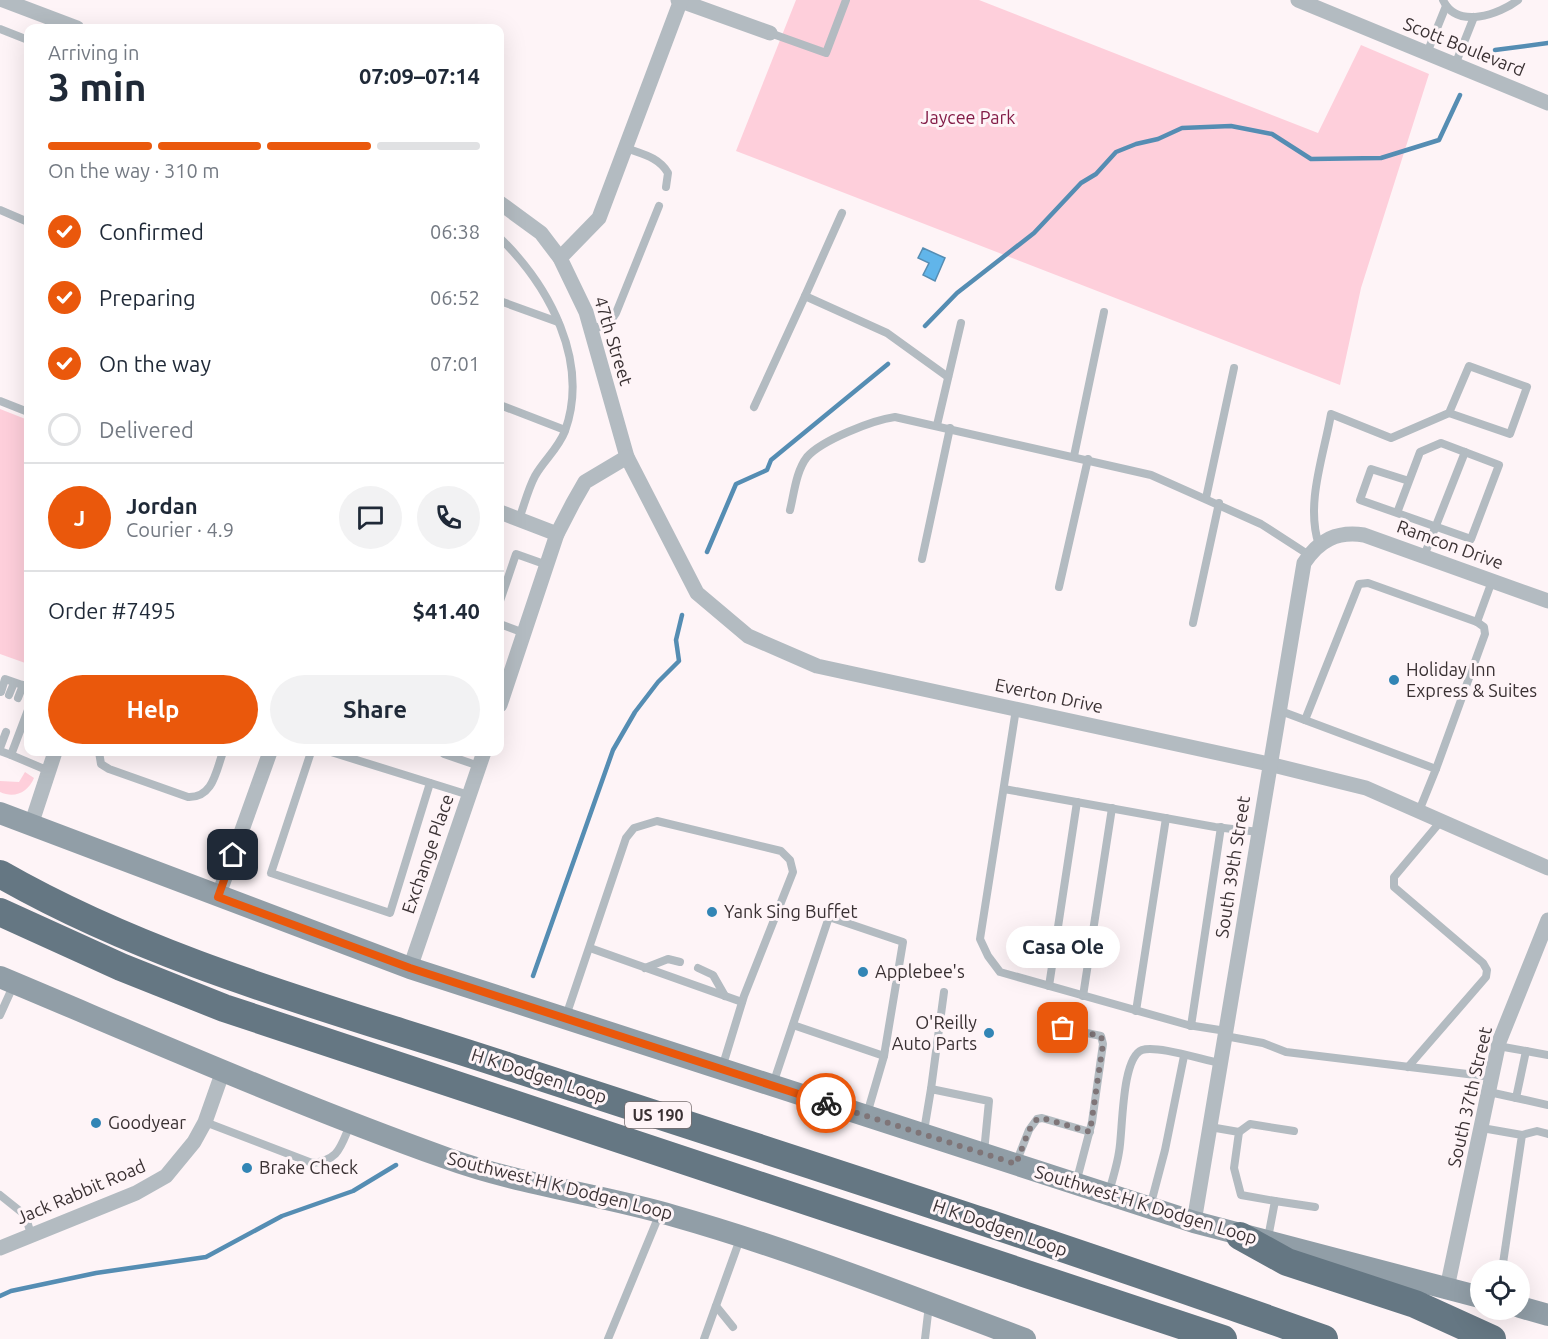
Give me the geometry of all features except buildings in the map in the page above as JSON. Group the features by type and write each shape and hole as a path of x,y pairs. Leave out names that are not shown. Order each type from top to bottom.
{"highway":[{"name":"H K Dodgen Loop","path":"0,874 113,931 236,977 862,1182 1324,1339"},
{"name":"H K Dodgen Loop","path":"0,912 121,967 224,1008 1223,1339"},
{"path":"1240,1236 1287,1262 1414,1304 1492,1339"}],"main road":[{"name":"Southwest H K Dodgen Loop","path":"0,813 410,968 1194,1222 1240,1236 1470,1294"},
{"name":"Southwest H K Dodgen Loop","path":"7,980 223,1071 448,1159 742,1235 1025,1339"},
{"path":"1530,1310 1548,1315"}],"street":[{"path":"3,0 66,24"},
{"path":"560,258 599,218 680,0 770,33"},
{"name":"Scott Boulevard","path":"1298,0 1548,103"},
{"name":"47th Street","path":"504,206 541,234 560,258 586,312 627,457"},
{"path":"504,688 557,534 585,482 627,457"},
{"name":"Everton Drive","path":"627,457 697,593 748,636 817,666 1269,764 1366,788 1548,868"},
{"path":"504,513 557,534"},
{"name":"Ramcon Drive","path":"1314,550 1338,534 1364,535 1548,601"},
{"name":"South 39th Street","path":"1194,1222 1302,570 1314,550"},
{"path":"31,825 54,756"},
{"path":"218,897 269,756"},
{"name":"Exchange Place","path":"410,968 481,759"},
{"name":"South 37th Street","path":"1447,1288 1498,1046 1548,920"},
{"name":"Jack Rabbit Road","path":"0,1248 136,1193 165,1176 194,1142 205,1122 223,1071"}],"lane":[{"path":"770,33 826,53 846,0"},
{"path":"1427,53 1445,3 1474,17 1490,16 1505,10 1518,0"},
{"path":"1455,65 1474,17"},
{"path":"0,29 24,38"},
{"path":"626,148 663,164 668,173 666,188"},
{"path":"592,331 612,319 616,313 659,206"},
{"path":"0,210 24,220"},
{"path":"754,407 843,213"},
{"path":"504,243 541,288 558,322 573,364 571,406 565,430 556,450 535,476 519,519"},
{"path":"805,296 887,333 948,377"},
{"path":"504,302 558,322"},
{"path":"1074,456 1104,312"},
{"path":"937,425 961,323"},
{"path":"790,510 801,468 815,450 880,419 909,419 1152,475 1219,504 1314,550 1313,512 1331,414 1391,438 1449,413 1510,434 1527,387 1469,366 1449,413"},
{"path":"1206,498 1234,368"},
{"path":"0,401 24,410"},
{"path":"504,407 565,430"},
{"path":"922,559 950,428"},
{"path":"1397,513 1420,453 1442,443 1499,465 1471,539 1435,528 1360,500 1371,469 1409,480"},
{"path":"1424,556 1465,452"},
{"path":"1059,587 1088,459"},
{"path":"1193,623 1219,504"},
{"path":"504,589 516,554 547,564"},
{"path":"1477,622 1492,581"},
{"path":"1305,720 1359,584 1368,583 1477,622 1484,627 1485,634 1419,811"},
{"path":"504,626 524,633"},
{"path":"5,693 5,679 22,685 18,698"},
{"path":"1016,709 980,939 1000,972 1191,1026 1263,1043 1286,1053 1408,1067 1491,1084 1516,1098 1548,1105"},
{"path":"1278,710 1436,769"},
{"path":"11,756 24,721"},
{"path":"6,732 0,750 49,771"},
{"path":"100,756 101,764 109,770 188,798 197,798 209,790 222,756"},
{"path":"310,756 272,873 390,914 430,783"},
{"path":"344,756 469,795"},
{"path":"459,756 481,759"},
{"path":"1004,789 1259,832"},
{"path":"1049,986 1077,802"},
{"path":"1083,996 1112,808"},
{"path":"1136,1011 1166,818"},
{"path":"1408,1067 1486,977 1487,970 1483,963 1394,887 1394,877 1441,820"},
{"path":"565,1018 626,838 634,828 657,821 781,851 790,861 793,872 742,1002 722,1069"},
{"path":"1191,1026 1221,827"},
{"path":"773,1086 829,917 903,942 884,1056 867,1116"},
{"path":"590,948 742,1002"},
{"path":"645,968 668,959 680,962"},
{"path":"698,968 713,975 725,996"},
{"path":"0,1015 7,980"},
{"path":"924,1135 944,992"},
{"path":"1044,1024 1101,1036 1103,1044 1090,1132 1076,1184"},
{"path":"793,1025 884,1056"},
{"path":"1498,1046 1548,1055"},
{"path":"1108,1195 1119,1153 1126,1081 1135,1056 1142,1050 1158,1050 1220,1063"},
{"path":"1516,1098 1526,1051"},
{"path":"1150,1208 1165,1150 1184,1056"},
{"path":"931,1089 989,1101 984,1154"},
{"path":"1016,1164 1029,1130 1037,1119 1042,1118 1090,1132"},
{"path":"205,1122 312,1163 327,1161 337,1153 352,1121"},
{"path":"1210,1127 1239,1132 1250,1124 1294,1131"},
{"path":"1482,1128 1522,1135 1537,1131 1548,1134"},
{"path":"1239,1132 1234,1168 1241,1195 1315,1208"},
{"path":"1503,1260 1522,1135"},
{"path":"0,1195 25,1215 31,1234"},
{"path":"1267,1243 1275,1201"},
{"path":"608,1339 660,1212"},
{"path":"704,1339 742,1235"},
{"path":"925,1339 929,1304"},
{"path":"716,1306 733,1327"}],"green space":[{"name":"Jaycee Park","path":"796,0 979,0 1318,133 1361,45 1429,74 1361,288 1340,385 736,151"},
{"path":"0,409 24,418 24,663 0,654"},
{"path":"25,772 34,778 25,790 11,795 0,792 0,781 19,782"}],"water":[{"path":"923,248 945,258 935,281 923,275 929,263 918,258"}],"waterway":[{"path":"1495,50 1548,43"},
{"path":"925,326 957,293 1034,233 1081,183 1096,174 1116,152 1158,139 1182,128 1231,126 1272,134 1311,159 1381,158 1439,140 1460,95"},
{"path":"707,552 736,484 767,470 771,460 888,364"},
{"path":"533,976 613,750 635,712 658,682 679,661 676,640 682,615"},
{"path":"0,1296 11,1291 96,1273 206,1257 282,1216 353,1191 396,1165"}],"way so far":[{"path":"826,1103 1016,1164 1029,1130 1037,1119 1042,1118 1090,1132 1103,1044 1101,1036 1063,1028"}],"place":[{"name":"Holiday Inn Express & Suites","path":"1394,680"},
{"name":"Yank Sing Buffet","path":"712,912"},
{"name":"Applebee's","path":"863,972"},
{"name":"Casa Ole","path":"1063,1028"},
{"name":"O'Reilly Auto Parts","path":"989,1033"},
{"name":"Goodyear","path":"96,1123"},
{"name":"Brake Check","path":"247,1168"}],"route":[{"path":"233,855 218,897 410,968 826,1103"}]}
